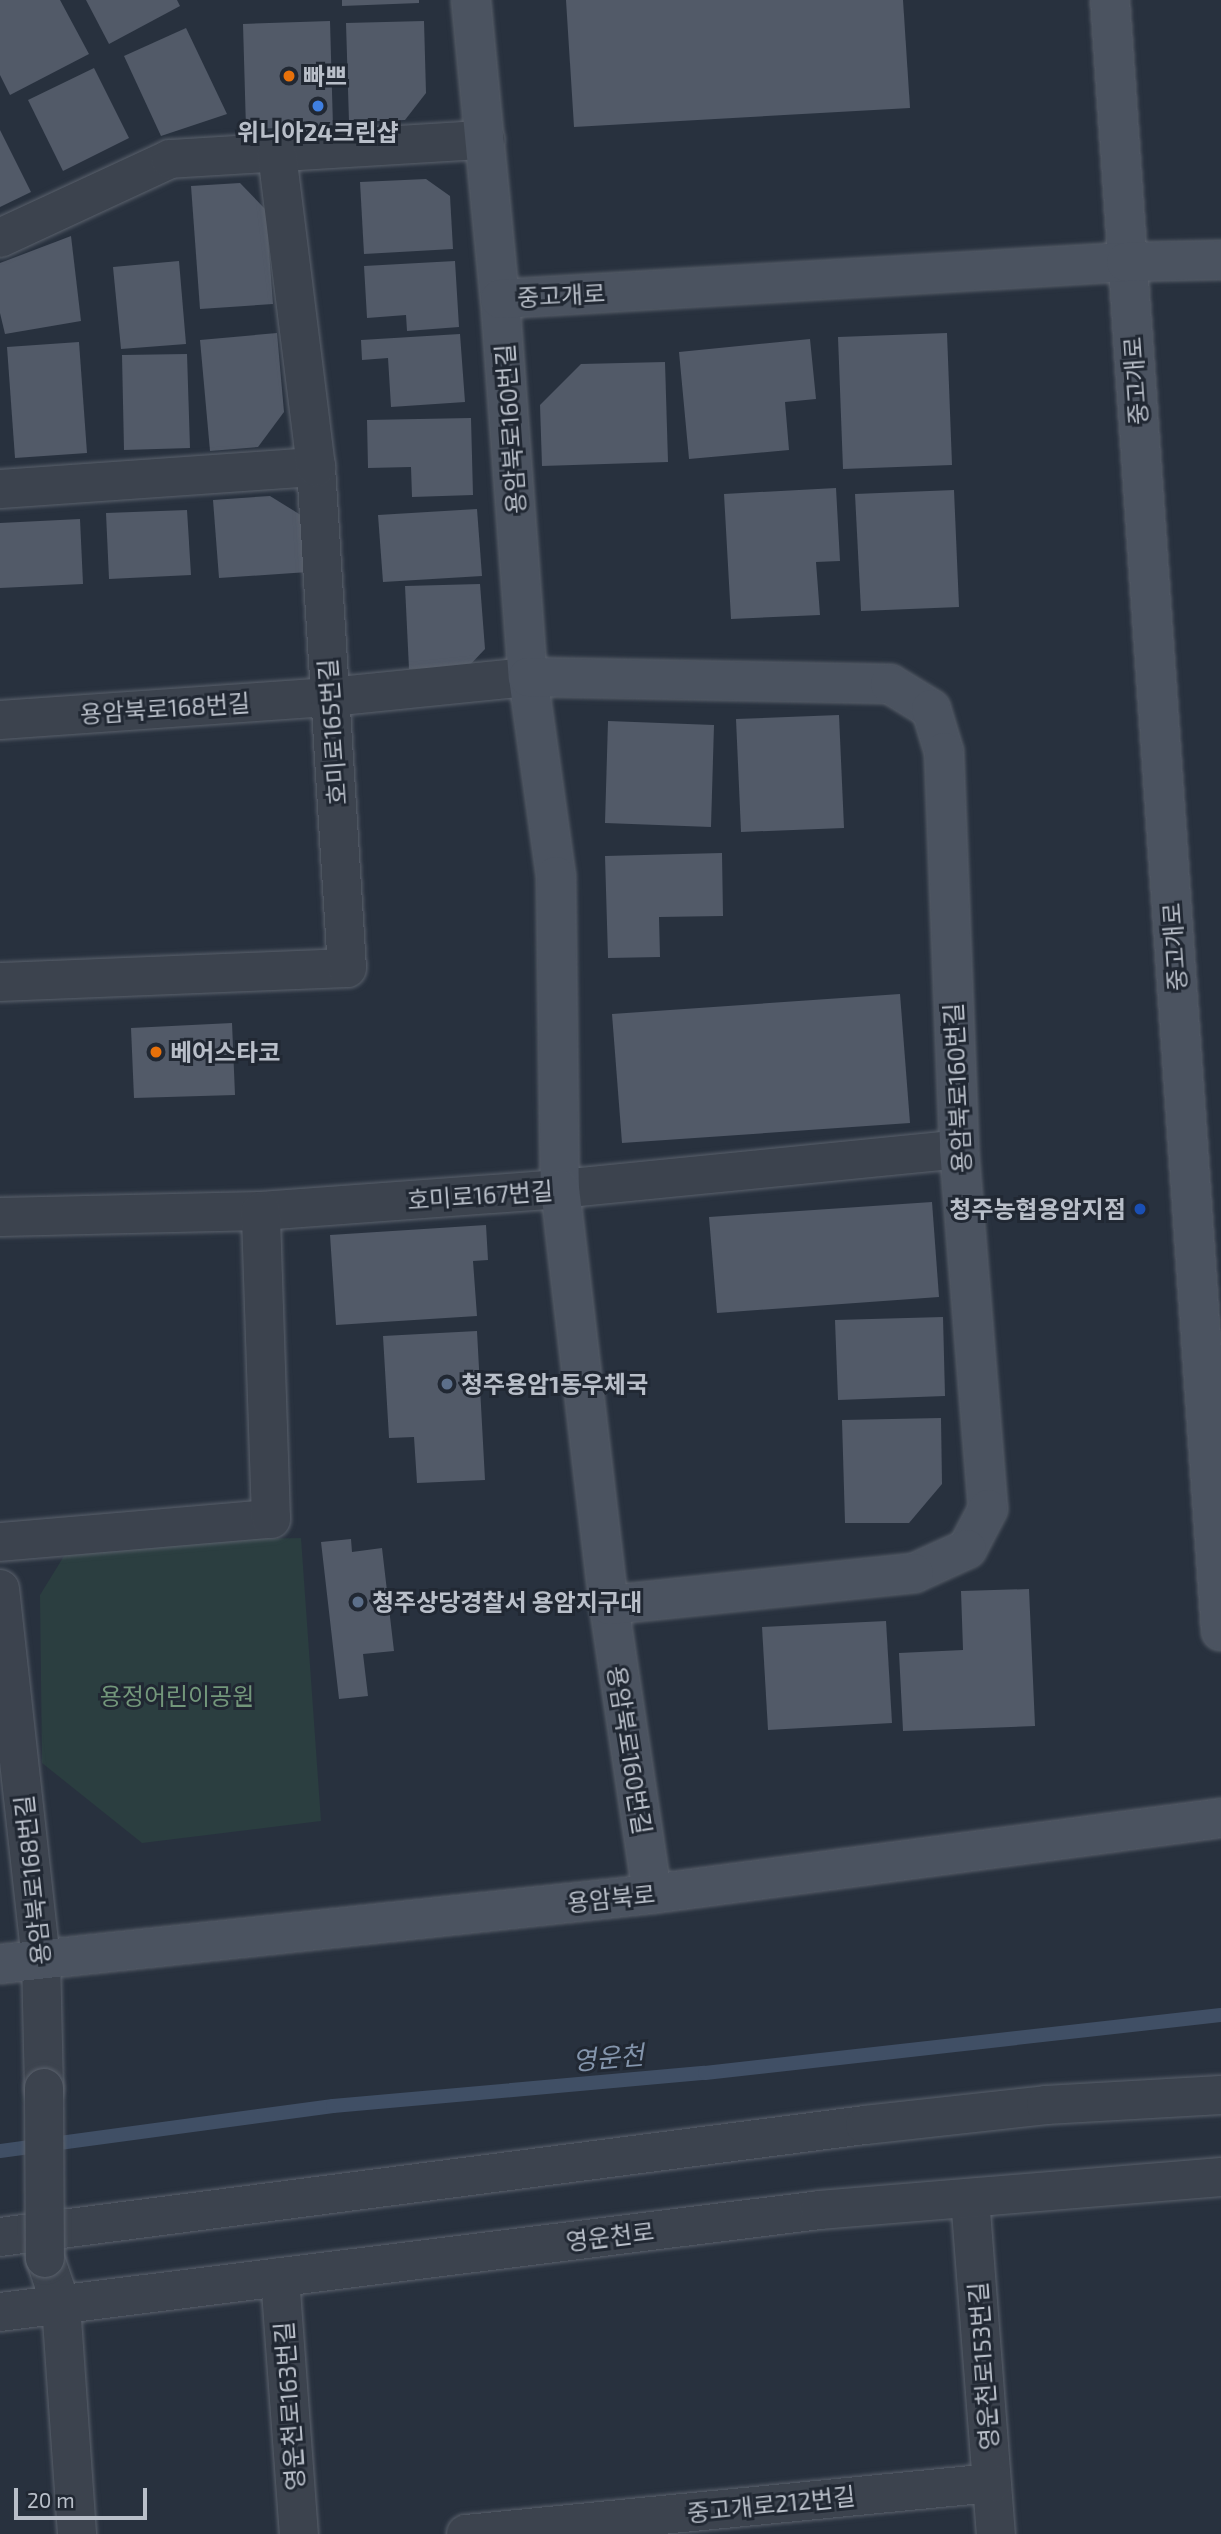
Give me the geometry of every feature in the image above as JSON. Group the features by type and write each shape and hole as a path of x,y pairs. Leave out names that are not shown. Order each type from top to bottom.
{"street":[{"name":"용암북로160번길","path":"471,0 500,299 528,677 556,876 559,1189 608,1605 652,1894"},
{"name":"중고개로","path":"1110,0 1221,1631"},
{"path":"0,238 170,159 485,140"},
{"name":"호미로165번길","path":"0,982 347,968 316,467 277,152"},
{"path":"1126,262 1221,260"},
{"name":"중고개로","path":"500,299 1126,262"},
{"path":"0,489 316,467"},
{"name":"용암북로160번길","path":"528,677 890,684 931,709 944,752 959,1149 988,1509 967,1549 914,1573 608,1605"},
{"name":"용암북로168번길","path":"0,720 330,697 528,677"},
{"name":"호미로167번길","path":"0,1217 261,1211 559,1189 959,1149"},
{"path":"0,1542 271,1519 261,1211"},
{"name":"용암북로168번길","path":"0,1589 41,1958 45,2258 61,2305 77,2534"},
{"name":"용암북로","path":"0,1964 652,1894 1221,1818"},
{"path":"0,2236 865,2125 1046,2105 1221,2095"},
{"name":"영운천로","path":"0,2312 820,2210 1221,2177"},
{"name":"영운천로153번길","path":"970,2197 996,2534"},
{"name":"영운천로163번길","path":"279,2277 299,2534"},
{"name":"중고개로212번길","path":"467,2534 992,2483"}],"green space":[{"name":"용정어린이공원","path":"301,1538 321,1821 142,1843 42,1763 40,1595 72,1543"}],"building":[{"path":"0,0 60,0 89,54 10,95 0,75"},
{"path":"86,0 177,0 180,6 109,44"},
{"path":"342,0 419,0 419,3 342,6"},
{"path":"566,0 903,0 910,108 574,127"},
{"path":"330,21 333,127 246,129 243,24"},
{"path":"424,21 426,93 405,120 349,122 346,23"},
{"path":"186,28 227,114 161,136 124,56"},
{"path":"94,68 129,138 63,171 28,100"},
{"path":"0,130 31,192 0,207"},
{"path":"426,179 450,196 453,249 364,254 360,182"},
{"path":"240,183 266,210 273,304 200,309 191,186"},
{"path":"71,236 81,321 5,334 0,313 0,263"},
{"path":"179,261 186,344 121,349 113,267"},
{"path":"455,261 459,327 407,331 406,315 367,318 364,266"},
{"path":"277,333 284,412 258,447 210,451 200,340"},
{"path":"947,333 952,465 843,469 838,337"},
{"path":"460,334 465,402 391,407 388,358 362,360 361,340"},
{"path":"810,339 816,399 785,402 789,450 689,459 679,352"},
{"path":"79,342 87,453 15,458 7,347"},
{"path":"187,354 190,448 124,450 122,355"},
{"path":"665,362 668,462 542,466 540,405 581,364"},
{"path":"471,418 473,495 412,497 411,467 368,468 367,420"},
{"path":"836,488 840,561 816,562 820,615 731,619 724,494"},
{"path":"954,490 959,607 861,611 855,494"},
{"path":"270,496 304,517 308,572 219,578 213,500"},
{"path":"477,509 482,576 383,582 378,515"},
{"path":"187,510 191,575 109,579 106,513"},
{"path":"80,519 83,584 0,588 0,523"},
{"path":"480,584 485,649 468,667 409,669 405,586"},
{"path":"839,715 844,828 741,832 736,719"},
{"path":"608,721 714,725 711,827 605,823"},
{"path":"722,853 723,916 659,917 660,957 608,958 605,856"},
{"path":"900,994 910,1123 622,1143 612,1014"},
{"path":"232,1023 235,1095 134,1098 131,1028"},
{"path":"932,1202 939,1297 717,1313 709,1217"},
{"path":"486,1225 488,1260 473,1261 477,1316 336,1325 330,1235"},
{"path":"943,1317 945,1396 838,1400 835,1320"},
{"path":"477,1331 485,1480 417,1483 414,1437 389,1438 383,1336"},
{"path":"941,1418 942,1484 909,1523 845,1523 842,1420"},
{"name":"청주상당경찰서 용암지구대","path":"351,1539 352,1552 382,1548 394,1651 363,1654 368,1696 339,1699 321,1542"},
{"path":"1029,1589 1035,1726 903,1731 899,1653 963,1650 961,1591"},
{"path":"886,1621 892,1723 768,1730 762,1627"}],"waterway":[{"name":"영운천","path":"0,2151 333,2106 705,2073 1221,2015"}],"place":[{"name":"빠쁘","path":"289,76"},
{"name":"위니아24크린샵","path":"318,106"},
{"name":"베어스타코","path":"156,1052"},
{"name":"청주농협용암지점","path":"1140,1209"},
{"name":"청주용암1동우체국","path":"447,1384"},
{"name":"청주상당경찰서 용암지구대","path":"358,1602"}]}
